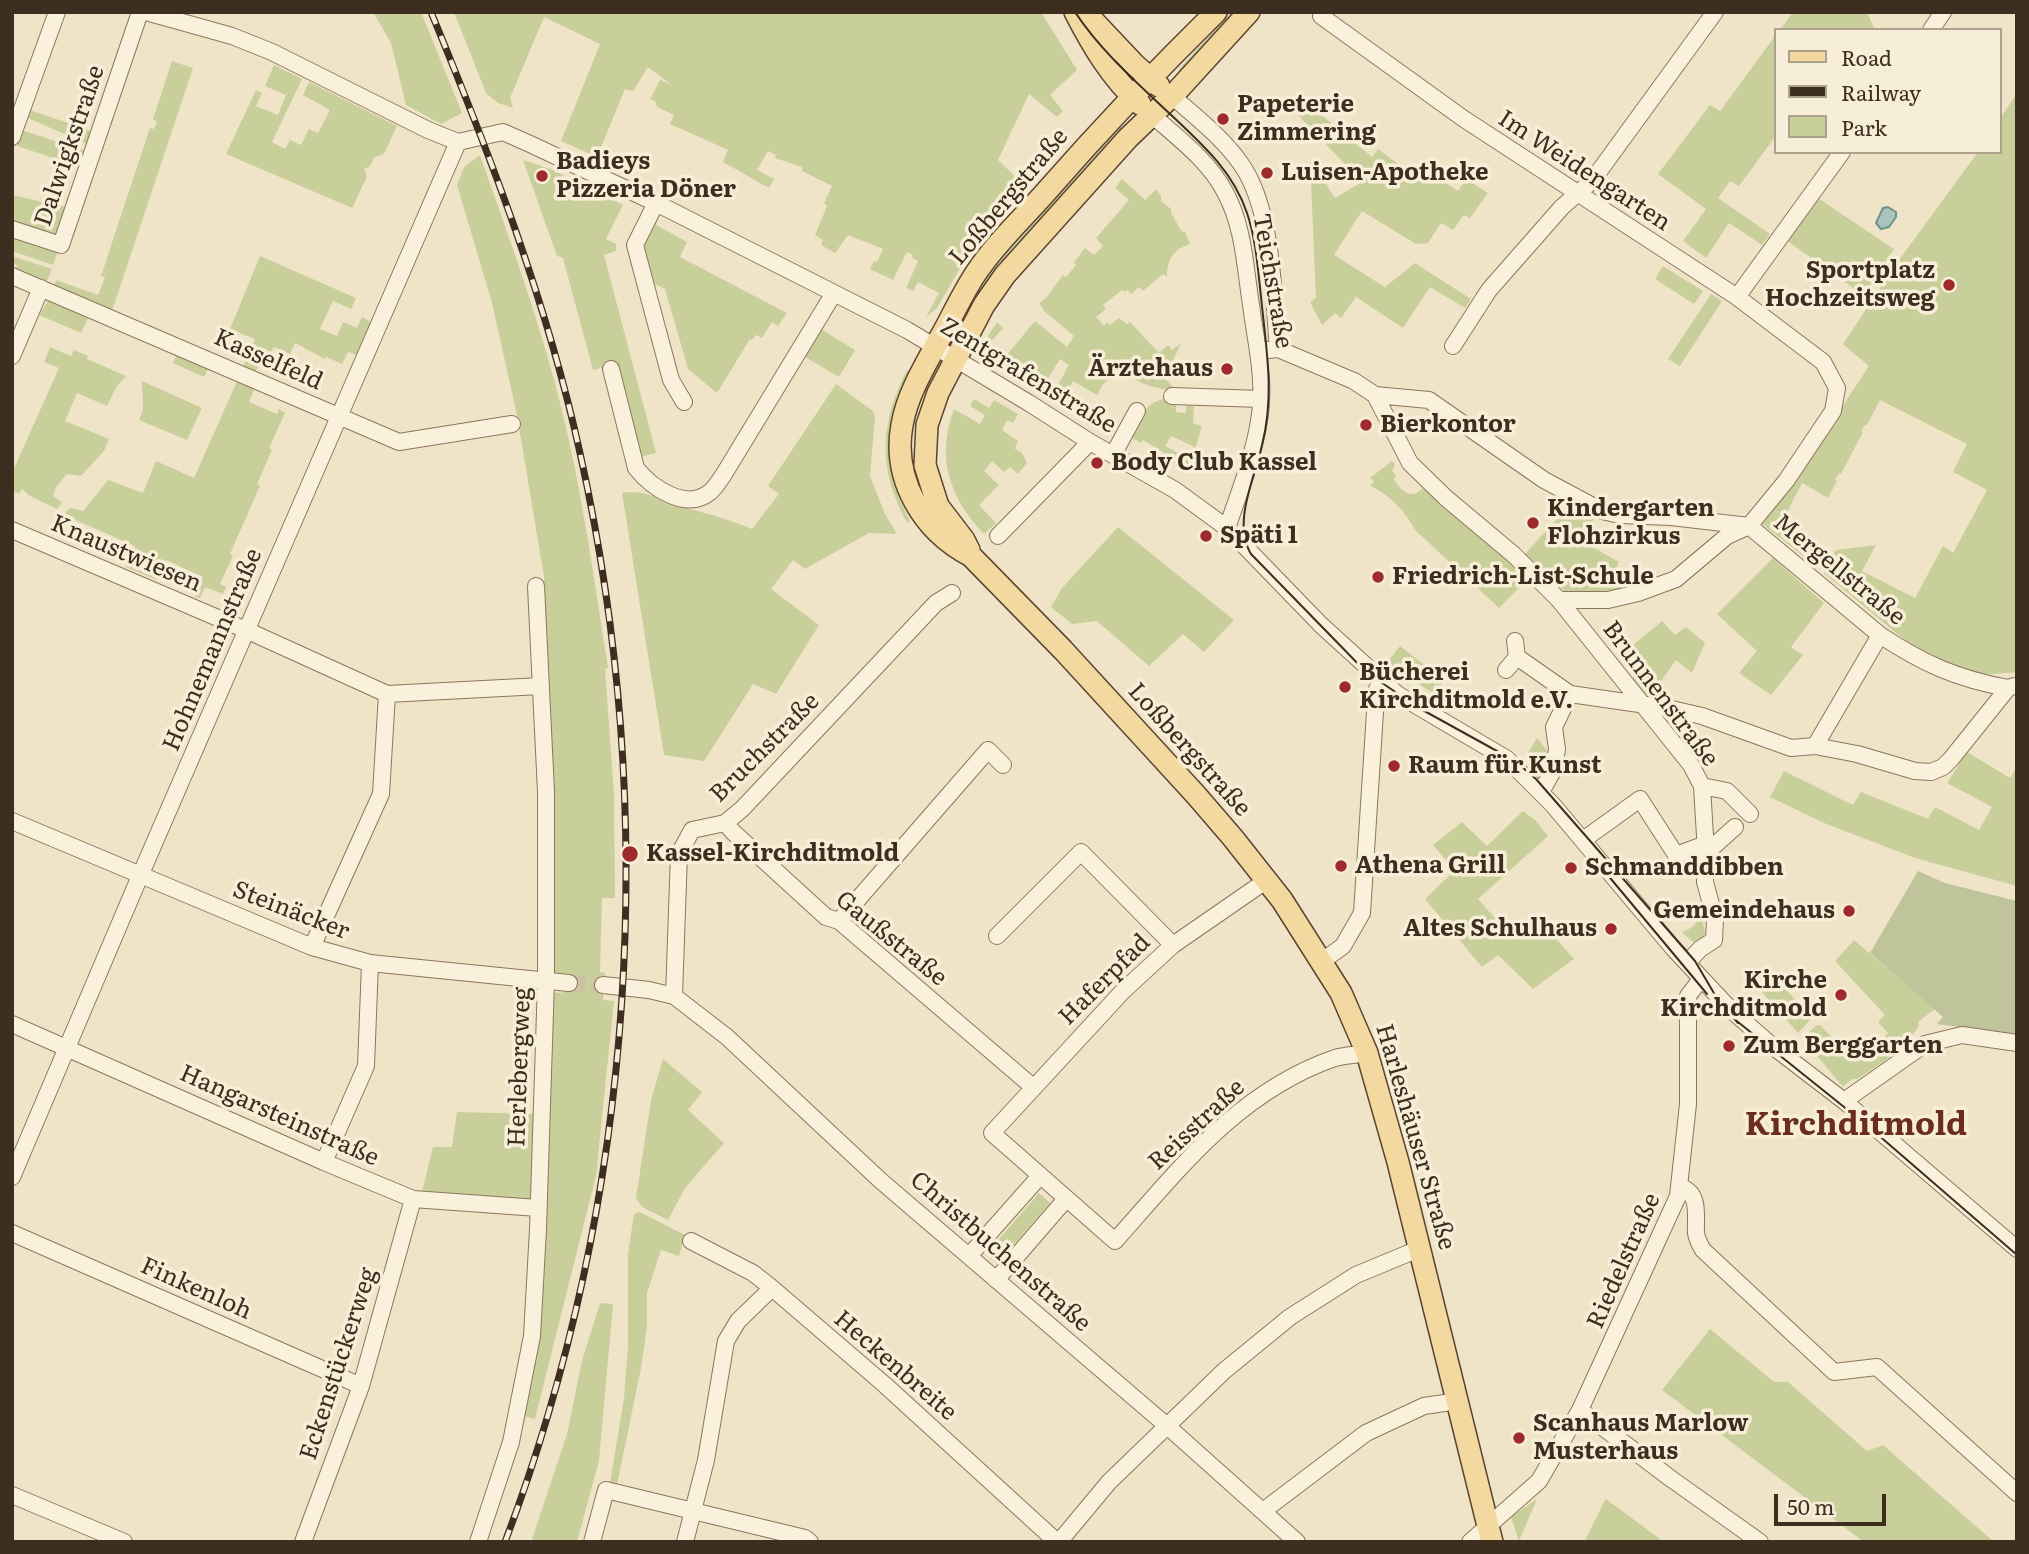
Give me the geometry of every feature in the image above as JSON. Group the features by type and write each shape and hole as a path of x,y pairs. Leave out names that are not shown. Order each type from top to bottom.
{"main road":[{"name":"Teichstraße","path":"1075,12 1097,54 1132,96 1152,115"},
{"name":"Teichstraße","path":"1085,12 1150,78 1172,96"},
{"name":"Loßbergstraße","path":"1216,12 1132,96 976,273 916,384 902,422 900,437 904,475 922,515 936,531 957,549 971,556 1063,650 1196,795 1267,880 1321,962"},
{"name":"Loßbergstraße","path":"971,556 964,540 938,506 925,466 925,440 930,410 956,359 984,305 999,283 1128,138 1172,96 1249,12"},
{"name":"Harleshäuser Straße","path":"1321,962 1342,993 1367,1053 1421,1248 1491,1534"}],"street":[{"path":"12,137 57,12"},
{"name":"Dalwigkstraße","path":"12,229 61,245 140,12"},
{"path":"146,12 232,36 272,52 428,130 458,142"},
{"path":"1453,346 1489,290 1562,207 1592,181 1715,12"},
{"path":"1932,28 1943,12"},
{"name":"Im Weidengarten","path":"1321,16 1464,119 1737,297 1823,362 1837,388 1833,411 1786,481 1749,526"},
{"name":"Teichstraße","path":"1172,96 1222,142 1242,165 1256,191 1263,213 1278,349"},
{"name":"Teichstraße","path":"1152,115 1196,155 1225,191 1239,226 1258,351 1261,399 1251,457 1227,528"},
{"name":"Zentgrafenstraße","path":"458,142 503,132 656,203 935,346 1090,442 1175,490 1227,528 1321,625 1382,682 1397,694 1507,759 1584,840 1687,963 1730,1009 1771,1045 1844,1101 2017,1249"},
{"name":"Hohnemannstraße","path":"12,1177 69,1048 139,876 458,142"},
{"path":"1737,297 1841,154"},
{"path":"656,203 635,245 671,380 684,402"},
{"name":"Kasselfeld","path":"12,276 399,442 512,424"},
{"path":"12,356 41,288"},
{"path":"611,369 636,468 646,481 676,497 696,499 710,492 724,474 834,293"},
{"path":"1258,351 1278,349 1354,380 1375,395"},
{"name":"Brunnenstraße","path":"1375,395 1410,463 1499,541 1559,600 1682,752 1702,786 1705,882 1715,919 1714,940 1700,949 1687,963"},
{"name":"Mergellstraße","path":"1375,395 1429,400 1544,480 1602,511 1620,515 1671,517 1749,526 1880,635 1918,660 1952,675 2012,687"},
{"path":"1172,396 1261,399"},
{"path":"1113,455 1137,411"},
{"path":"998,536 1090,442"},
{"path":"1559,600 1608,600 1638,593 1676,579 1727,536 1749,526"},
{"name":"Knaustwiesen","path":"12,530 246,630 387,694 541,686"},
{"name":"Herlebergweg","path":"478,1542 511,1441 532,1336 546,981 546,792 536,586"},
{"name":"Bruchstraße","path":"674,996 679,854 692,830 725,823 751,800 936,603 952,593"},
{"path":"1815,746 1880,635"},
{"path":"1506,670 1516,649 1570,694 1667,708 1702,716 1791,748 1815,746 1857,754 1915,771 1931,772 1943,767 1951,759 2012,687"},
{"path":"1321,962 1343,946 1362,913 1375,712 1377,689 1382,682"},
{"path":"312,947 381,794 387,694"},
{"path":"1541,792 1554,769 1557,749 1554,727 1570,694"},
{"path":"839,920 988,750 1003,765"},
{"path":"1702,786 1727,791 1750,814"},
{"path":"1584,840 1640,799 1676,855 1706,849 1735,827"},
{"name":"Steinäcker","path":"12,821 312,947 370,963 569,983"},
{"name":"Gaußstraße","path":"725,823 826,917 839,920 1033,1087"},
{"path":"997,936 1082,852 1173,945"},
{"name":"Haferpfad","path":"1040,1176 992,1133 1123,991 1173,945 1267,880"},
{"path":"324,1162 366,1066 370,963"},
{"name":"Riedelstraße","path":"1470,1542 1491,1534 1539,1481 1580,1410 1678,1196 1688,1104 1688,996 1701,979"},
{"path":"603,985 649,990 674,996"},
{"name":"Christbuchenstraße","path":"674,996 727,1037 881,1181 1166,1425 1297,1542"},
{"name":"Hangarsteinstraße","path":"12,1024 413,1199 538,1208"},
{"path":"1844,1101 1924,1044 1962,1035 2017,1043"},
{"name":"Reisstraße","path":"1066,1199 1115,1241 1224,1124 1272,1087 1337,1057 1367,1053"},
{"path":"968,1256 1040,1176 1066,1199 996,1280"},
{"path":"1680,1187 1688,1189 1694,1197 1696,1236 1703,1250 1834,1372 1877,1367 2017,1493"},
{"name":"Eckenstückerweg","path":"303,1542 361,1386 413,1199"},
{"name":"Finkenloh","path":"12,1233 361,1386"},
{"name":"Heckenbreite","path":"691,1241 753,1273 772,1288 885,1385 1058,1542"},
{"path":"1058,1542 1109,1482 1166,1425 1224,1371 1290,1317 1356,1275 1421,1248"},
{"path":"685,1542 706,1460 726,1342 738,1321 772,1288"},
{"path":"1263,1511 1366,1433 1424,1406 1458,1401"},
{"path":"1580,1410 1760,1542"},
{"path":"592,1542 606,1490 805,1538 810,1542"},
{"path":"12,1495 124,1542"}],"green space":[{"path":"373,12 421,12 462,113 441,124 406,105 391,43"},
{"path":"454,12 1041,12 1077,70 1050,95 1063,111 1057,117 1029,94 998,160 1027,188 969,253 937,308 926,317 939,293 918,282 913,291 906,288 918,261 912,258 913,255 907,252 893,280 870,269 883,249 848,235 835,253 821,245 823,240 815,235 832,186 802,171 802,167 775,158 776,155 768,151 757,170 774,179 769,188 723,162 728,150 670,124 674,115 657,107 655,101 650,99 660,80 670,84 648,67 633,91 625,89 597,157 561,141 600,44 544,17 510,98 513,108 498,103 486,93"},
{"path":"1231,12 1238,12 1182,73 1178,70"},
{"path":"1793,12 1867,12 1874,28 1781,28"},
{"path":"1773,39 1773,140 1739,186 1730,181 1718,198 1770,234 1762,245 1729,223 1706,258 1683,241 1706,209 1658,174 1710,105 1720,111"},
{"path":"172,61 193,68 112,311 54,286 56,280 98,295 105,277 101,276 150,128 154,129 157,122 153,119"},
{"path":"274,65 302,79 272,142 285,149 290,140 301,145 309,129 318,133 330,110 303,95 309,82 397,126 384,154 375,157 369,167 364,169 367,177 352,208 226,154 256,90 262,93 256,106 278,115 286,95 265,86"},
{"path":"2017,93 2017,672 1983,675 1919,652 1824,573 1836,550 1876,545 1862,571 1915,598 1943,546 1953,553 1987,490 1953,472 1967,444 1880,400 1861,431 1863,432 1841,474 1839,473 1835,480 1837,481 1828,498 1802,483 1782,522 1814,538 1811,543 1819,548 1811,562 1761,523 1795,478 1869,366 1843,344 1896,264 1977,154 2001,154 2001,117"},
{"path":"1307,103 1372,157 1378,149 1413,175 1420,166 1458,191 1466,179 1488,193 1470,218 1464,215 1453,230 1441,223 1428,243 1416,244 1362,211 1334,255 1385,287 1415,263 1471,299 1465,308 1430,287 1403,328 1356,297 1341,318 1335,313 1322,325 1310,302 1316,298 1311,184 1302,169 1312,162 1335,198 1362,182 1296,113"},
{"path":"30,110 91,131 87,144 28,118"},
{"path":"1117,124 1123,129 995,271 981,290 963,329 956,325 980,279"},
{"path":"22,130 85,151 80,167 17,146"},
{"path":"480,155 539,329 560,400 574,465 608,668 605,669 614,794 615,898 602,898 600,972 605,973 603,1000 614,1001 596,1176 535,1419 524,1416 550,992 561,993 567,988 560,975 551,973 544,577 517,415 492,303 457,185 464,167"},
{"path":"523,160 553,170 623,205 606,239 616,244 616,251 604,255 656,453 639,457 616,364 593,370 563,258 557,256"},
{"path":"1122,179 1145,200 1156,189 1161,201 1171,209 1190,244 1172,256 1167,277 1163,274 1143,291 1139,287 1131,294 1128,290 1122,290 1103,305 1106,309 1096,317 1104,326 1107,322 1110,325 1119,318 1127,324 1130,322 1159,353 1168,345 1172,350 1181,343 1165,379 1176,390 1146,384 1120,370 1103,384 1097,395 1073,381 1068,390 1058,385 1069,365 1060,359 1045,390 986,354 986,342 997,322 1003,328 990,343 1006,356 1035,321 1067,347 1074,336 1044,311 1039,303 1063,275 1066,277 1085,248 1094,255 1103,246 1096,238 1129,200 1115,188"},
{"path":"12,195 66,207 55,237 12,222"},
{"path":"1818,198 1894,249 1863,295 1786,240"},
{"path":"653,223 687,242 680,257 787,313 778,326 772,322 762,338 756,335 750,339 717,393 688,369 665,289 648,280 639,250"},
{"path":"12,238 57,253 53,265 12,251"},
{"path":"12,256 52,269 47,281 16,268 17,265 12,263"},
{"path":"260,256 356,298 351,309 333,301 320,329 337,336 343,322 357,328 362,317 371,322 357,355 348,352 342,364 326,357 325,359 295,343 290,354 274,347 271,352 265,350 255,373 243,367 255,339 230,329"},
{"path":"1663,266 1703,291 1694,304 1655,279"},
{"path":"1711,294 1722,301 1680,366 1668,359"},
{"path":"48,301 88,318 81,333 39,315"},
{"path":"821,329 855,350 839,377 805,357"},
{"path":"50,347 71,356 74,350 88,356 87,359 126,376 117,386 107,406 77,393 65,421 109,439 104,451 81,476 67,474 56,487 53,496 62,502 57,509 30,496 22,489 19,494 12,490 12,473 59,368 44,362"},
{"path":"178,352 209,367 204,377 173,363"},
{"path":"907,370 911,372 895,410 890,446 895,483 910,521 907,523 891,484 886,447 891,409"},
{"path":"238,379 255,387 249,402 277,414 279,409 285,413 269,448 272,450 257,484 260,486 230,554 233,556 220,584 226,587 223,594 205,587 200,598 195,597 203,577 166,560 157,580 126,567 135,546 64,515 70,508 83,511 108,480 143,493 156,461 194,478"},
{"path":"142,381 202,408 187,440 139,420 143,410"},
{"path":"836,384 873,411 875,417 870,476 885,514 897,534 869,533 805,569 793,560 771,589 819,625 776,694 753,684 704,761 664,755 622,493 648,494 752,529 779,494 768,486"},
{"path":"974,399 989,408 994,400 1018,414 1013,423 1007,420 1002,430 1018,441 1015,449 1022,453 1027,463 1018,474 1010,467 1004,472 992,461 984,471 999,485 979,505 996,523 984,534 954,491 946,460 946,444 954,409 980,424 985,415 970,406"},
{"path":"1163,399 1176,400 1176,412 1186,413 1186,406 1194,406 1193,423 1202,426 1195,449 1171,436 1165,446 1190,460 1185,470 1170,461 1171,457 1143,440 1141,443 1130,437 1133,431 1136,432 1141,415 1147,408"},
{"path":"1392,461 1395,464 1392,471 1396,475 1394,480 1400,488 1415,494 1423,488 1528,579 1499,608 1415,530 1396,504 1370,486 1374,481 1370,478"},
{"path":"1571,504 1594,519 1582,541 1619,562 1616,568 1624,573 1622,577 1626,579 1629,575 1641,582 1597,594 1571,593 1552,582 1524,555"},
{"path":"1118,527 1234,620 1204,652 1183,634 1149,666 1097,621 1072,624 1051,607 1062,588"},
{"path":"1773,558 1824,603 1791,647 1803,655 1771,695 1739,673 1757,651 1717,614"},
{"path":"1662,621 1675,635 1686,627 1705,643 1692,673 1676,660 1650,697 1644,697 1630,681 1641,667 1632,646"},
{"path":"1400,646 1444,680 1435,694 1386,664"},
{"path":"1537,738 1550,754 1548,766 1545,768 1528,753"},
{"path":"1967,752 2010,778 2017,768 2017,886 1915,858 1824,823 1770,797 1784,771 1853,805 1861,792 1928,819 1935,807 1979,830 1992,807 1947,783"},
{"path":"1523,811 1535,820 1548,836 1478,899 1512,937 1537,917 1574,959 1533,989 1498,955 1482,967 1425,899 1455,870 1433,845 1462,822 1487,846"},
{"path":"1918,871 1945,883 2017,901 2017,1035 1937,1024 1943,1017 1870,953"},
{"path":"1702,917 1705,933 1702,939 1693,942 1682,932 1691,928"},
{"path":"1854,940 1935,1009 1918,1022 1919,1026 1913,1035 1891,1056 1843,1087 1802,1038 1820,1025 1843,1048 1857,1055 1873,1053 1886,1042 1883,1038 1888,1033 1878,1022 1885,1015 1835,961"},
{"path":"1777,984 1813,1017 1798,1033 1762,992"},
{"path":"663,1059 702,1092 688,1110 724,1143 685,1188 668,1220 642,1207 636,1198 651,1100"},
{"path":"457,1112 533,1114 534,1205 421,1196 433,1147 452,1147"},
{"path":"1039,1193 1050,1203 997,1264 986,1254"},
{"path":"640,1212 685,1235 679,1256 661,1250 647,1293 647,1327 641,1368 617,1485 610,1483 624,1398 628,1346 628,1254 634,1214"},
{"path":"600,1303 613,1304 599,1461 577,1542 531,1542 567,1434 582,1361"},
{"path":"1710,1329 1774,1382 1788,1382 1867,1451 1883,1445 1994,1542 1864,1542 1662,1390"},
{"path":"1537,1499 1519,1541 1511,1517"},
{"path":"1606,1499 1664,1542 1584,1542"}],"water":[{"path":"1888,207 1896,212 1896,217 1889,227 1881,229 1876,223 1883,208"}],"tunnel":[{"path":"569,983 603,985"}],"tram line":[{"path":"1075,12 1119,65 1215,158 1233,184 1247,213 1258,265 1269,389 1266,426 1244,514 1246,541 1251,554 1366,672 1419,708 1515,761 1536,779 1695,961 1718,1000 1738,1023"},
{"path":"1606,873 1707,994"},
{"path":"1733,1018 1869,1127 2017,1255"}],"railway":[{"path":"431,12 475,120 515,230 567,397 605,589 620,727 626,865 622,1003 607,1141 583,1277 549,1411 505,1542"}],"place":[{"name":"Papeterie Zimmering","path":"1223,119"},
{"name":"Luisen-Apotheke","path":"1267,173"},
{"name":"Badieys Pizzeria Döner","path":"542,176"},
{"name":"Sportplatz Hochzeitsweg","path":"1949,285"},
{"name":"Ärztehaus","path":"1227,369"},
{"name":"Bierkontor","path":"1366,425"},
{"name":"Body Club Kassel","path":"1097,463"},
{"name":"Kindergarten Flohzirkus","path":"1533,523"},
{"name":"Späti 1","path":"1206,536"},
{"name":"Friedrich-List-Schule","path":"1378,577"},
{"name":"Bücherei Kirchditmold e.V.","path":"1345,687"},
{"name":"Raum für Kunst","path":"1394,766"},
{"name":"Kassel-Kirchditmold","path":"630,854"},
{"name":"Athena Grill","path":"1341,866"},
{"name":"Schmanddibben","path":"1571,868"},
{"name":"Gemeindehaus","path":"1849,911"},
{"name":"Altes Schulhaus","path":"1611,929"},
{"name":"Kirche Kirchditmold","path":"1841,995"},
{"name":"Zum Berggarten","path":"1729,1046"},
{"name":"Scanhaus Marlow Musterhaus","path":"1519,1438"}],"district":[{"name":"Kirchditmold","path":"1856,1126"}]}
